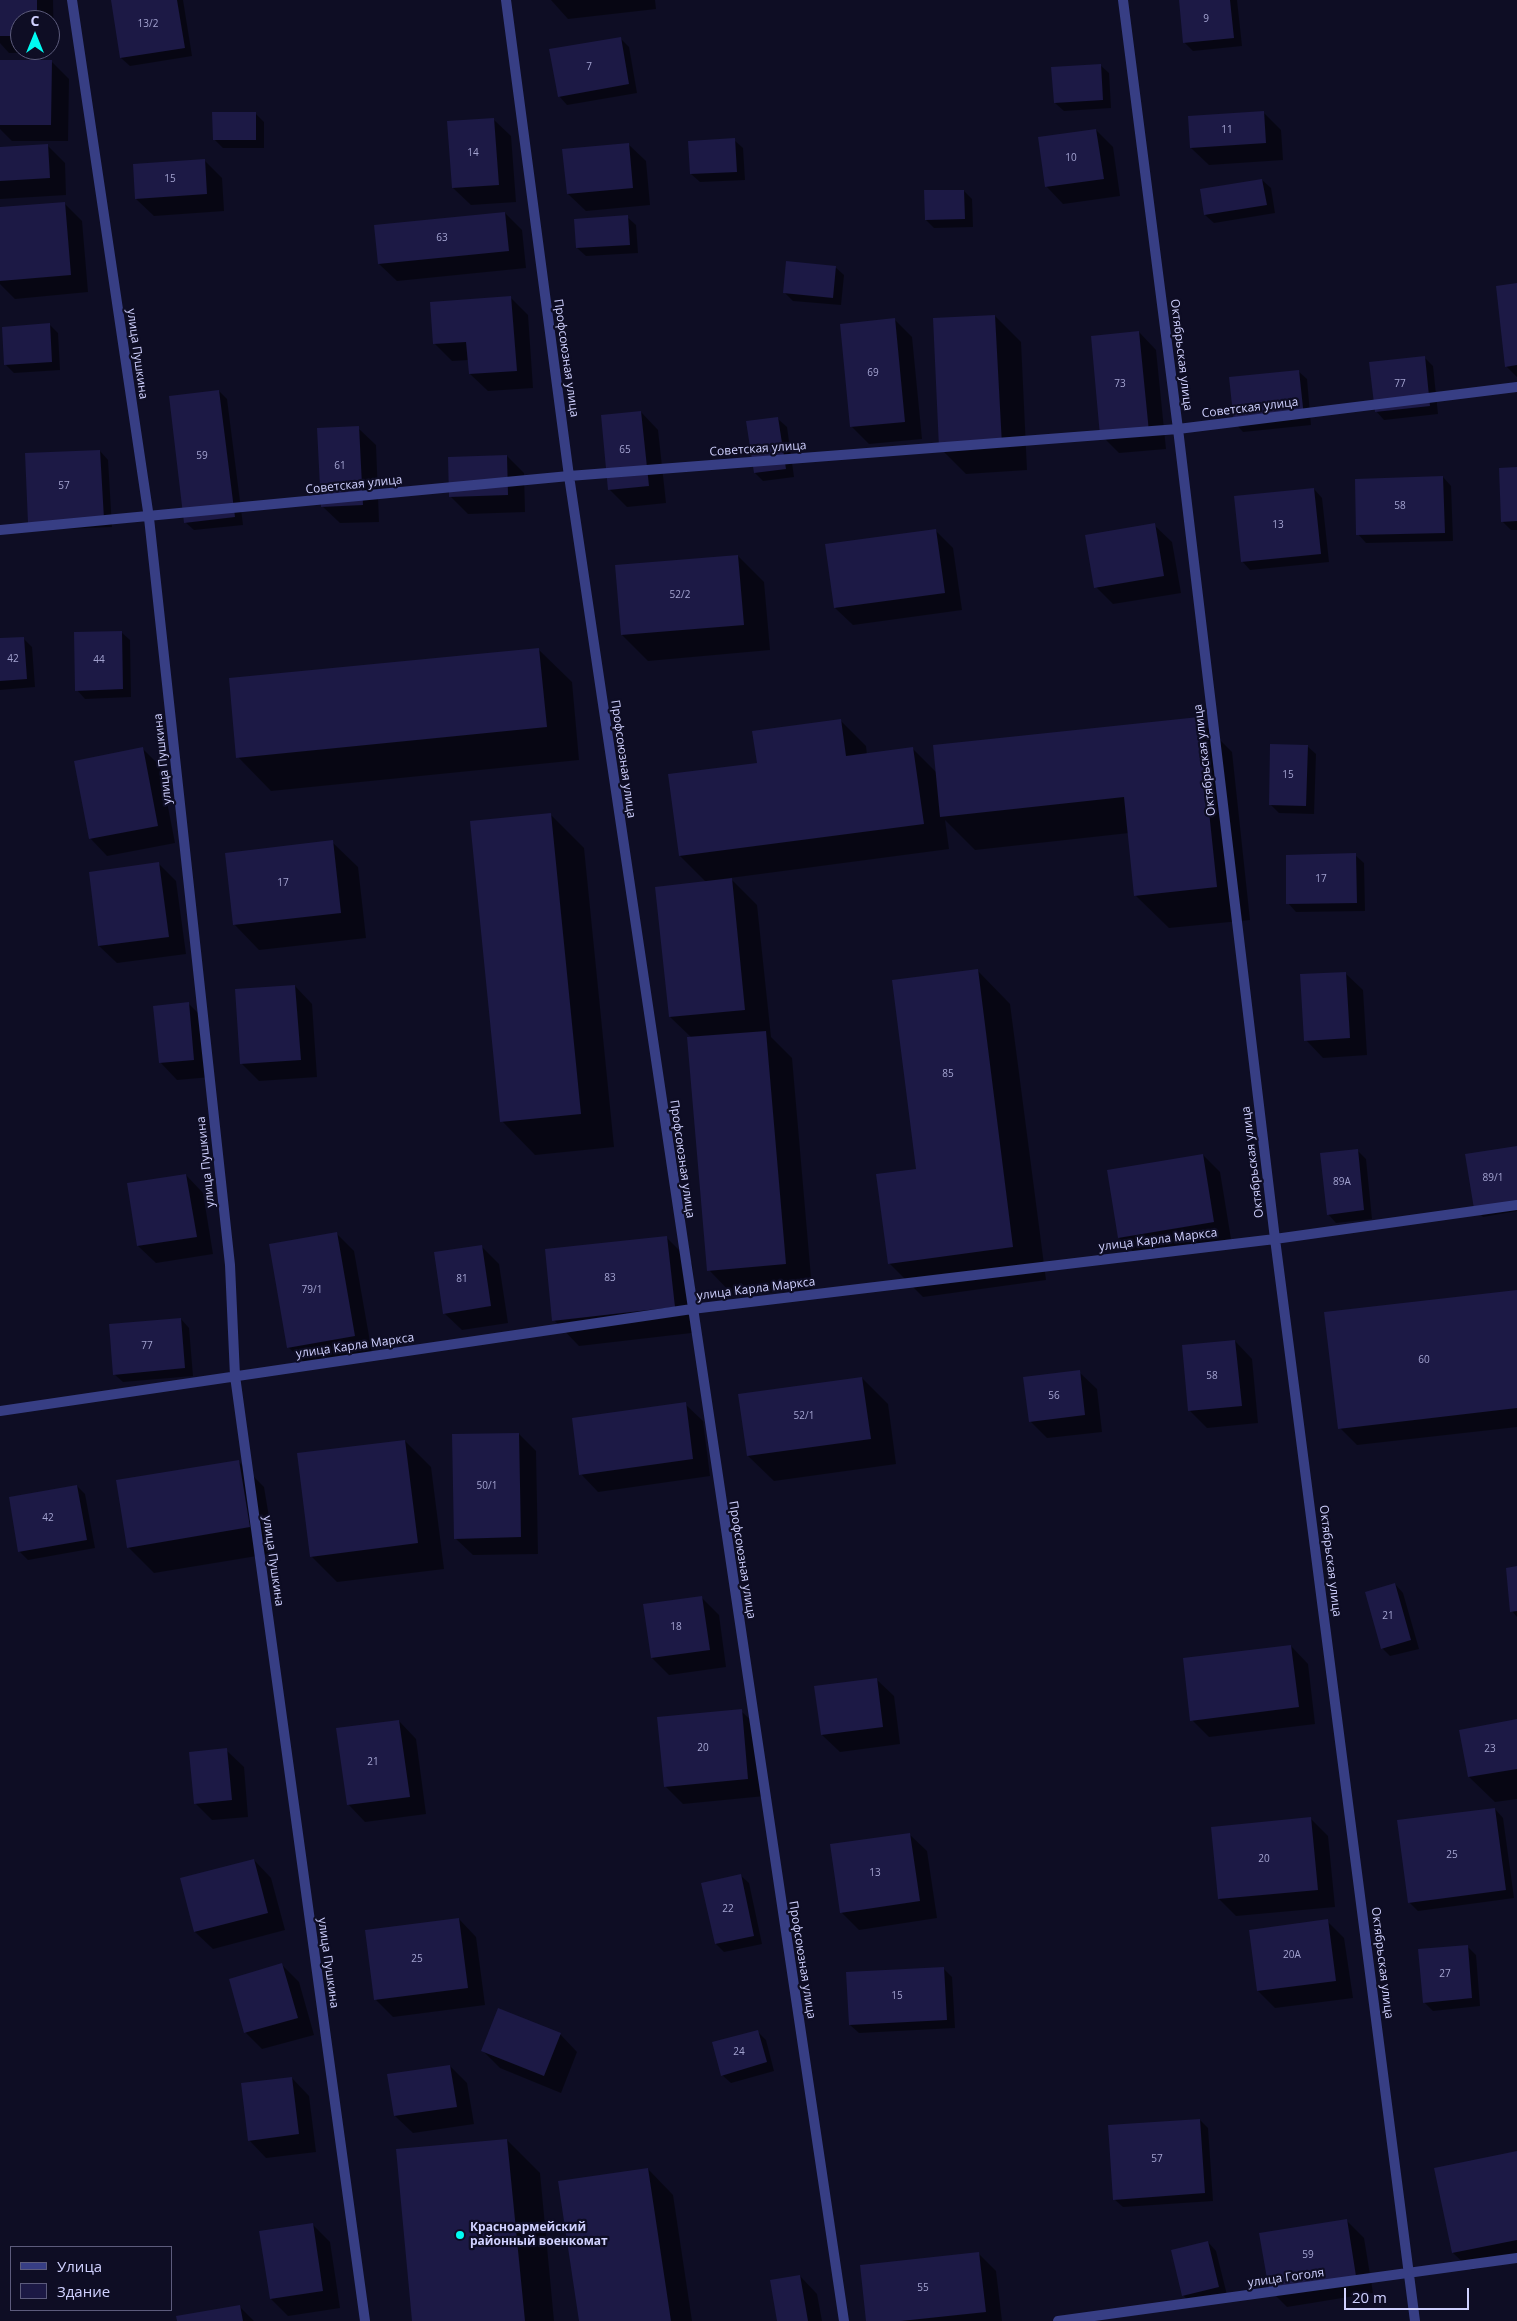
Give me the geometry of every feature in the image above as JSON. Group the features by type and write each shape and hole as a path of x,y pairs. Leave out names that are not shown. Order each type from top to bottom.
{"street":[{"name":"улица Пушкина","path":"72,0 149,518 230,1265 235,1376 365,2321"},
{"name":"Профсоюзная улица","path":"506,0 569,476 844,2321"},
{"name":"Октябрьская улица","path":"1123,0 1178,429 1275,1239 1415,2321"},
{"name":"Советская улица","path":"0,530 149,518 569,476 1178,429 1517,387"},
{"name":"улица Карла Маркса","path":"0,1411 692,1310 1275,1239 1517,1205"},
{"name":"улица Гоголя","path":"1058,2321 1517,2258"}],"building":[{"path":"0,0 37,0 37,10 10,10 10,36 0,36"},
{"path":"111,0 177,0 185,48 120,58"},
{"path":"1179,0 1230,0 1234,38 1183,43"},
{"path":"621,37 629,84 558,97 549,49"},
{"path":"0,60 52,60 51,125 0,125"},
{"path":"1101,64 1103,100 1054,103 1051,67"},
{"path":"1264,111 1266,143 1190,148 1188,116"},
{"path":"212,112 256,112 256,140 213,140"},
{"path":"494,118 499,185 452,188 447,121"},
{"path":"1096,129 1104,179 1045,187 1038,137"},
{"path":"735,138 737,172 690,174 688,141"},
{"path":"629,143 633,188 567,194 562,149"},
{"path":"48,144 50,178 0,181 0,147"},
{"path":"205,159 207,194 135,199 133,164"},
{"path":"1262,179 1267,205 1204,215 1200,189"},
{"path":"924,190 964,190 965,219 925,220"},
{"path":"65,202 71,275 0,281 0,207"},
{"path":"505,212 509,251 378,264 374,225"},
{"path":"628,215 630,245 576,248 574,219"},
{"path":"786,261 836,266 833,298 783,293"},
{"path":"1517,283 1517,365 1505,367 1496,286"},
{"path":"511,296 517,371 469,374 466,342 433,344 430,302"},
{"path":"995,315 1002,445 939,448 933,318"},
{"path":"895,318 905,422 850,427 840,324"},
{"path":"50,323 52,362 4,365 2,327"},
{"path":"1139,331 1149,432 1100,436 1091,336"},
{"path":"1425,356 1430,406 1375,412 1369,362"},
{"path":"1299,370 1304,417 1234,424 1229,377"},
{"path":"219,390 235,517 184,523 169,396"},
{"path":"641,411 649,486 608,490 601,415"},
{"path":"778,417 786,469 754,473 746,421"},
{"path":"359,426 363,505 321,507 317,428"},
{"path":"100,450 104,519 28,523 25,453"},
{"path":"507,455 508,495 449,497 448,457"},
{"path":"1517,467 1517,521 1501,522 1499,468"},
{"path":"1443,476 1445,533 1356,535 1355,479"},
{"path":"1314,488 1321,554 1241,562 1234,496"},
{"path":"1155,523 1164,576 1094,588 1085,535"},
{"path":"936,529 945,593 834,608 825,544"},
{"path":"738,555 744,625 621,635 615,565"},
{"path":"122,631 123,689 75,691 74,632"},
{"path":"24,637 27,679 0,681 0,638"},
{"path":"539,648 547,727 236,758 229,678"},
{"path":"1199,717 1217,887 1134,896 1124,797 940,817 933,745"},
{"path":"841,719 846,756 913,747 924,824 679,856 668,774 757,763 752,731"},
{"path":"1270,744 1308,745 1306,806 1269,805"},
{"path":"143,747 158,826 89,839 74,761"},
{"path":"551,813 581,1114 500,1122 470,821"},
{"path":"333,840 341,913 233,925 225,853"},
{"path":"1356,853 1357,903 1286,904 1286,855"},
{"path":"159,862 169,937 98,946 89,872"},
{"path":"732,878 745,1010 669,1017 655,887"},
{"path":"978,969 1013,1247 888,1264 876,1174 916,1169 892,980"},
{"path":"1346,972 1350,1038 1304,1041 1300,974"},
{"path":"295,985 301,1060 240,1064 235,989"},
{"path":"189,1002 194,1060 159,1063 153,1006"},
{"path":"766,1031 786,1264 707,1271 687,1037"},
{"path":"1517,1146 1517,1202 1474,1209 1465,1154"},
{"path":"1358,1149 1364,1210 1327,1215 1320,1153"},
{"path":"1203,1154 1214,1222 1118,1238 1107,1170"},
{"path":"186,1174 197,1237 137,1246 127,1183"},
{"path":"337,1232 355,1336 287,1348 269,1244"},
{"path":"667,1236 675,1307 552,1321 545,1249"},
{"path":"482,1245 491,1306 443,1314 434,1252"},
{"path":"1517,1290 1517,1408 1338,1429 1324,1312"},
{"path":"181,1318 185,1368 113,1375 109,1324"},
{"path":"1235,1340 1242,1406 1188,1411 1182,1345"},
{"path":"1080,1370 1085,1415 1029,1422 1023,1377"},
{"path":"862,1377 871,1439 747,1456 738,1394"},
{"path":"686,1402 693,1459 579,1475 572,1418"},
{"path":"519,1433 521,1537 454,1539 452,1434"},
{"path":"405,1440 418,1543 310,1557 297,1453"},
{"path":"239,1460 250,1527 127,1548 116,1480"},
{"path":"77,1485 87,1540 18,1552 9,1497"},
{"path":"1517,1566 1517,1611 1510,1612 1506,1568"},
{"path":"1395,1583 1411,1640 1381,1649 1365,1592"},
{"path":"702,1596 710,1650 651,1658 643,1604"},
{"path":"1291,1645 1299,1707 1190,1721 1183,1658"},
{"path":"877,1678 883,1727 821,1735 814,1686"},
{"path":"742,1709 748,1779 664,1787 657,1717"},
{"path":"1517,1719 1517,1769 1468,1777 1459,1730"},
{"path":"399,1720 410,1797 347,1805 336,1728"},
{"path":"227,1748 232,1800 194,1804 189,1752"},
{"path":"1495,1808 1506,1890 1408,1903 1397,1820"},
{"path":"1311,1817 1318,1890 1218,1899 1211,1827"},
{"path":"910,1833 920,1901 840,1913 830,1844"},
{"path":"254,1859 268,1913 194,1932 180,1878"},
{"path":"741,1874 754,1936 715,1944 701,1883"},
{"path":"459,1918 468,1988 374,2000 365,1930"},
{"path":"1328,1919 1336,1981 1257,1991 1249,1930"},
{"path":"1468,1945 1472,1998 1423,2003 1418,1949"},
{"path":"282,1963 298,2018 244,2033 229,1979"},
{"path":"944,1967 947,2020 849,2025 846,1972"},
{"path":"498,2008 561,2033 544,2076 481,2051"},
{"path":"758,2030 767,2062 721,2076 712,2042"},
{"path":"450,2065 457,2107 394,2116 387,2074"},
{"path":"292,2077 299,2134 248,2141 241,2083"},
{"path":"1200,2119 1205,2193 1113,2200 1108,2125"},
{"name":"Красноармейский районный военкомат","path":"507,2139 525,2321 412,2321 396,2149"},
{"path":"1517,2151 1517,2240 1452,2253 1434,2168"},
{"path":"648,2168 671,2321 579,2321 558,2181"},
{"path":"1347,2219 1356,2276 1269,2290 1259,2233"},
{"path":"313,2223 323,2291 270,2299 259,2231"},
{"path":"1208,2241 1219,2287 1182,2296 1171,2250"},
{"path":"979,2252 986,2312 901,2321 866,2321 860,2265"},
{"path":"800,2275 808,2321 777,2321 770,2280"},
{"path":"240,2305 243,2321 177,2321 176,2316"}],"place":[{"name":"Красноармейский районный военкомат","path":"460,2235"}]}
